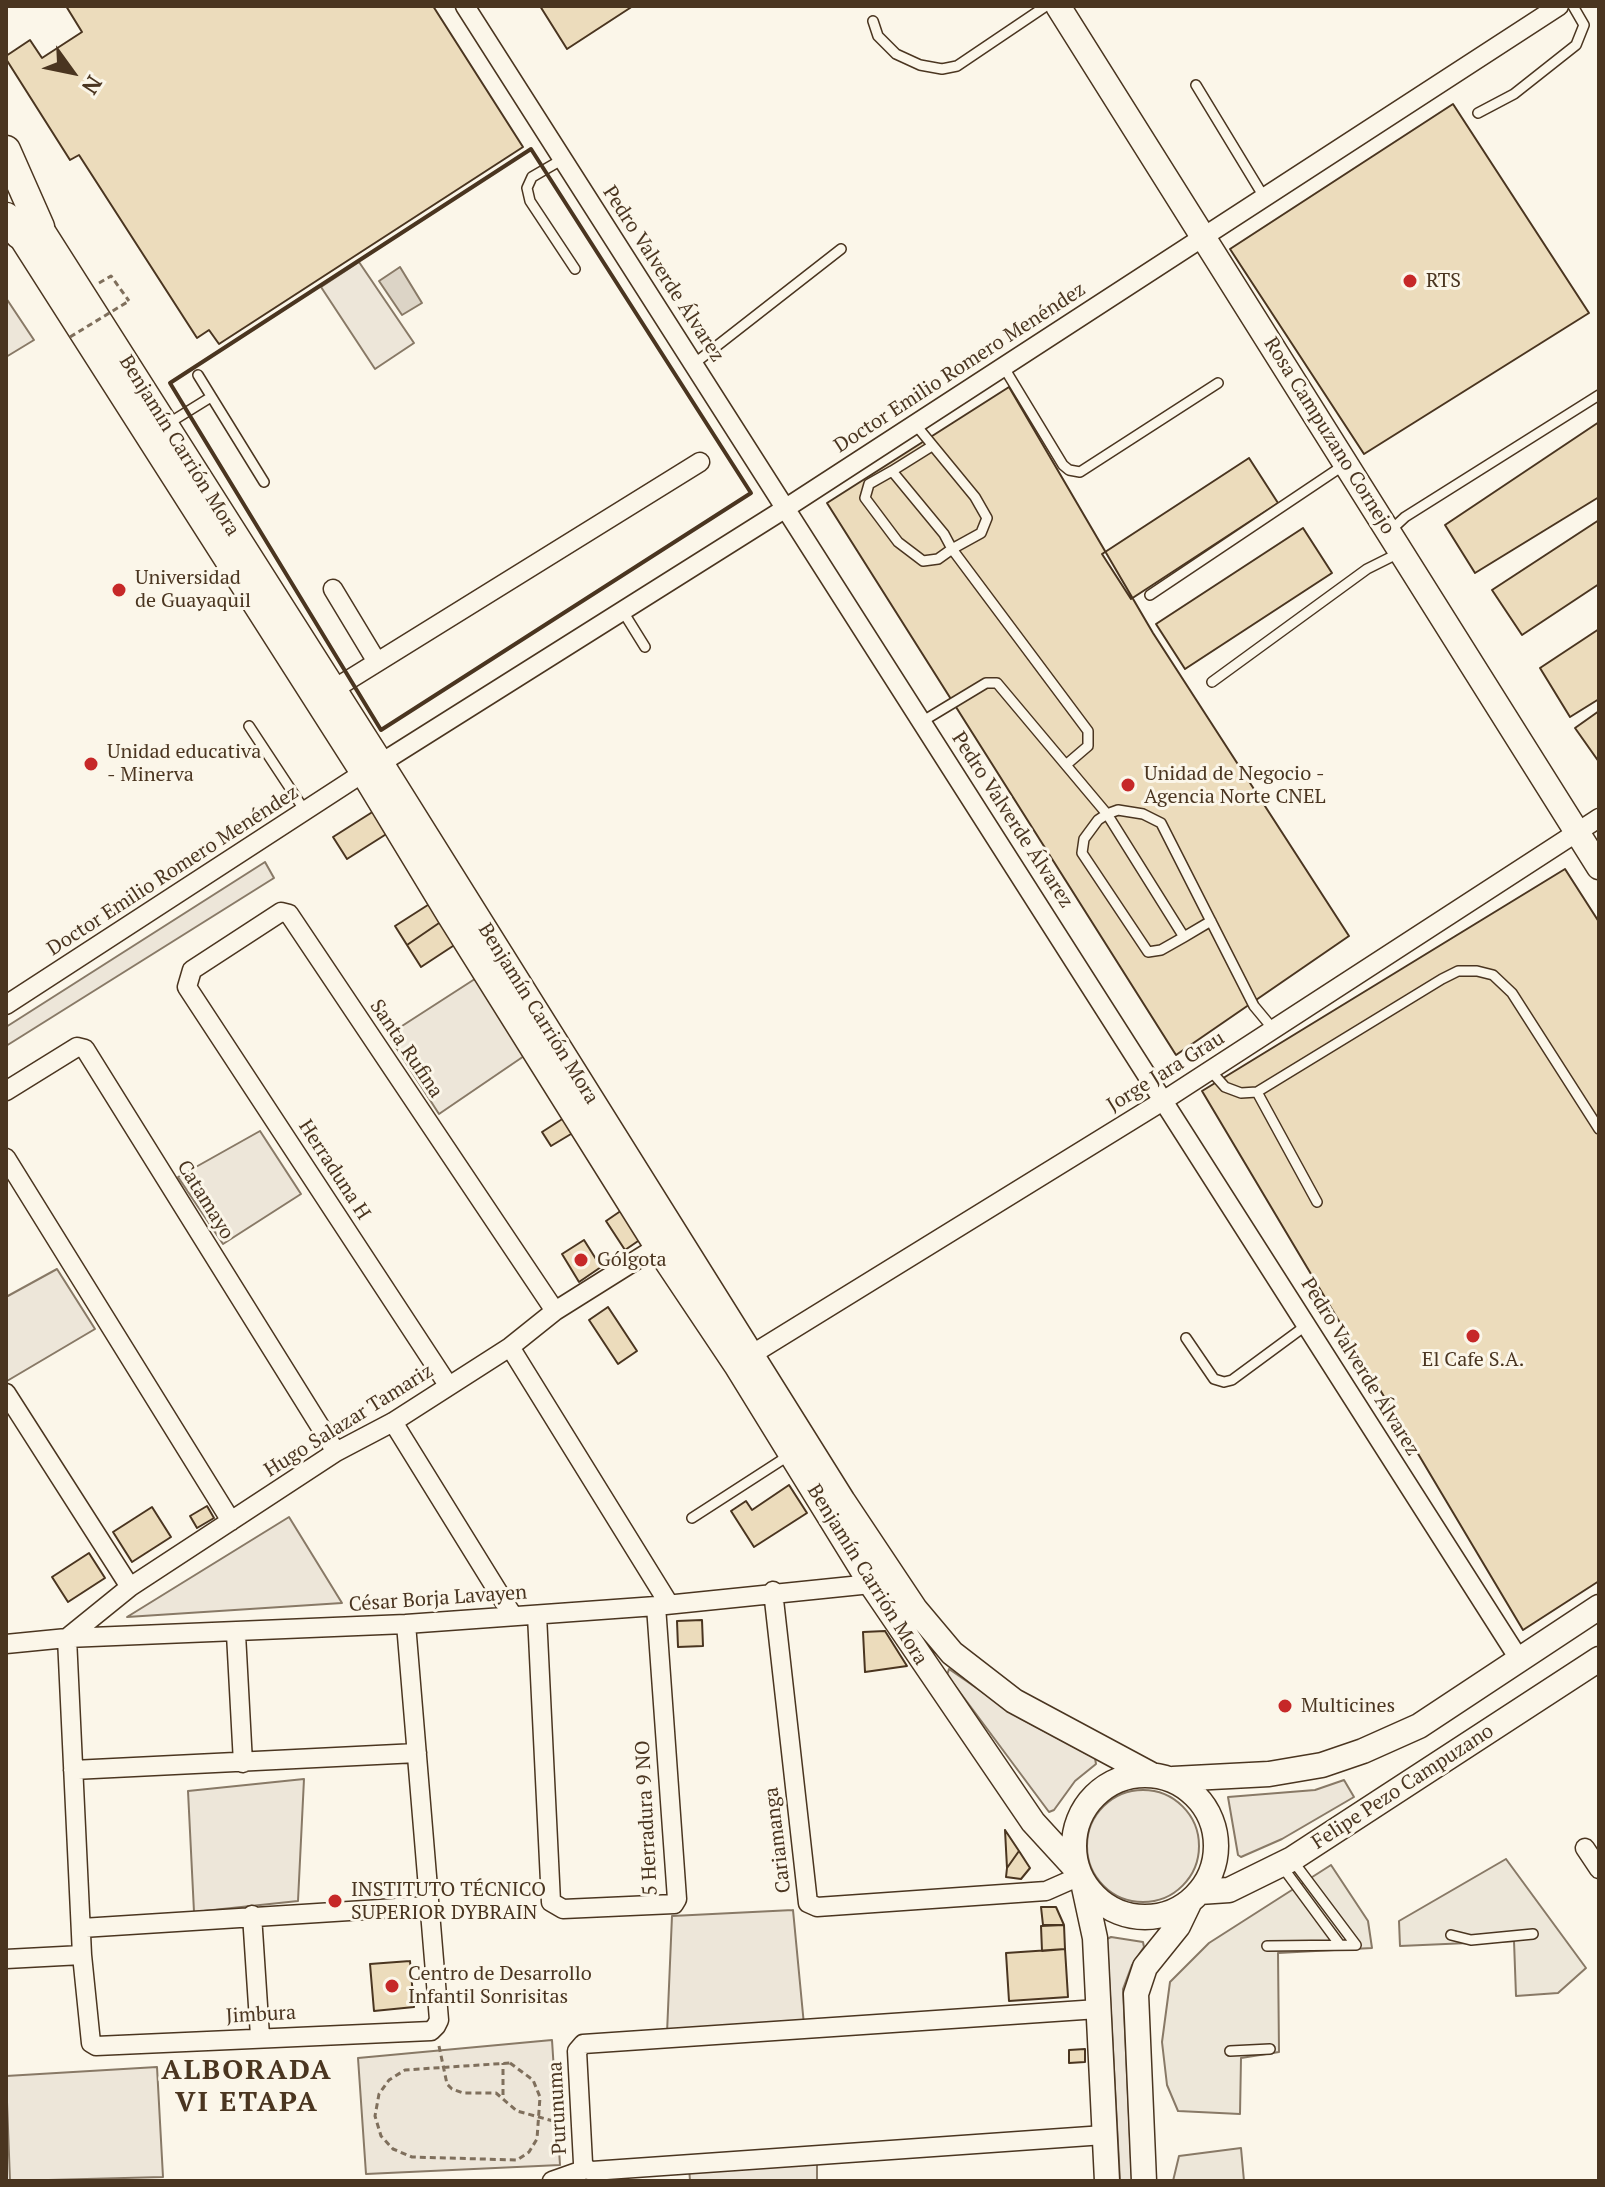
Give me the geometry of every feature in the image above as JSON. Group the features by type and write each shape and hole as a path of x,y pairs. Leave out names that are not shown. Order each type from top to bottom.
{"main road":[{"name":"Rosa Campuzano Cornejo","path":"1059,8 1599,867"},
{"path":"6,150 18,223"},
{"name":"Benjamín Carrión Mora","path":"6,173 18,223 843,1501 933,1633 980,1677 1014,1701 1162,1776"},
{"name":"Benjamín Carrión Mora","path":"18,223 166,425 334,689 372,768 657,1247 871,1584 1033,1822 1080,1877"},
{"path":"1107,2181 1095,1938 1073,1846 1077,1823 1088,1802 1116,1781 1162,1776 1269,1774 1322,1765 1419,1726 1599,1607"},
{"name":"Felipe Pezo Campuzano","path":"1194,1897 1229,1890 1287,1862 1599,1659"},
{"path":"1144,2181 1136,1994 1145,1967 1178,1926 1211,1873 1216,1851 1215,1829 1206,1808 1192,1791 1162,1776"},
{"path":"1080,1877 1097,1900 1133,1917 1163,1914 1194,1897"}],"street":[{"name":"Pedro Valverde Álvarez","path":"465,6 1166,1099 1519,1659"},
{"name":"Doctor Emilio Romero Menéndez","path":"7,1001 786,508 1559,6"},
{"path":"334,689 700,462"},
{"path":"333,589 377,662"},
{"name":"Jorge Jara Grau","path":"751,1355 1166,1099 1599,818"},
{"name":"Santa Rufina","path":"187,978 192,970 281,912 289,914 555,1311"},
{"name":"Herraduna H","path":"187,978 187,987 448,1385"},
{"name":"Catamayo","path":"6,1091 77,1047 85,1049 336,1452"},
{"path":"6,1158 231,1521"},
{"name":"Hugo Salazar Tamariz","path":"67,1638 130,1587 336,1452 393,1422 510,1347 555,1311 657,1247"},
{"path":"510,1347 663,1605"},
{"path":"6,1393 130,1587"},
{"path":"393,1422 513,1616"},
{"name":"César Borja Lavayen","path":"6,1644 67,1638 236,1634 537,1615 871,1584"},
{"name":"Cariamanga","path":"773,1591 808,1903 817,1907 1046,1891 1080,1877"},
{"name":"5 Herradura 9 NO","path":"537,1615 551,1902 563,1909 674,1904 677,1899 663,1605"},
{"name":"Jimbura","path":"67,1638 82,1955 88,2038 96,2046 260,2036 431,2031 439,2020 406,1624"},
{"path":"236,1634 243,1763"},
{"path":"73,1770 417,1753"},
{"path":"1585,1848 1599,1869"},
{"path":"82,1928 428,1906"},
{"path":"252,1915 260,2036"},
{"path":"6,1959 82,1955"},
{"name":"Purunuma","path":"1098,2009 583,2044 577,2051 584,2163 592,2171 1104,2135"},
{"path":"552,2181 584,2163"}],"lane":[{"path":"1478,113 1514,94 1576,45 1584,25 1573,6"},
{"path":"873,21 878,36 896,54 920,65 942,69 957,66 1059,8"},
{"path":"1196,85 1264,197"},
{"path":"563,159 532,177 527,188 530,201 575,269"},
{"path":"695,363 841,249"},
{"path":"1003,366 1063,465 1080,472 1218,383"},
{"path":"198,375 264,482"},
{"path":"1212,682 1367,569 1396,542 1405,517 1599,395"},
{"path":"166,425 211,397"},
{"path":"915,424 975,497 987,518 981,533 938,559 923,561 898,542 880,521 867,503 864,491 875,479 932,446"},
{"path":"1150,595 1346,463"},
{"path":"892,471 944,534 1088,731 1088,746 1067,764"},
{"path":"622,610 645,647"},
{"path":"923,721 986,683 997,683 1107,814 1184,937"},
{"path":"249,726 305,811"},
{"path":"1211,921 1184,937 1148,952 1082,853 1090,827 1118,810 1143,814 1161,823 1211,921 1254,1006 1274,1030"},
{"path":"1210,1070 1225,1087 1241,1093 1257,1092 1442,979 1458,971 1477,971 1493,975 1512,993 1599,1129"},
{"path":"1257,1092 1317,1202"},
{"path":"1186,1338 1214,1379 1224,1382 1232,1380 1308,1324"},
{"path":"692,1518 791,1454"},
{"path":"1267,1946 1356,1945 1287,1862"},
{"path":"1287,1862 1340,1945"},
{"path":"1451,1935 1471,1940 1533,1934"},
{"path":"1230,2051 1270,2049"}],"path":[{"path":"70,337 129,301 111,276"},
{"path":"503,2063 503,2095 517,2111 566,2125 584,2163"},
{"path":"503,2063 519,2067 533,2080 540,2097 539,2117 537,2139 529,2152 517,2160 412,2157 393,2149 381,2136 375,2116 379,2094 389,2080 405,2070 443,2066 503,2063"},
{"path":"443,2066 452,2089 463,2093 503,2095"}],"shaded area":[{"path":"359,262 414,343 375,369 321,287"},
{"path":"400,267 422,303 402,315 379,281"},
{"path":"6,298 34,340 6,357"},
{"path":"265,862 274,878 6,1046 6,1027"},
{"path":"481,975 527,1054 439,1114 388,1035"},
{"path":"260,1131 301,1194 223,1244 178,1177"},
{"path":"57,1269 95,1329 7,1381 6,1297"},
{"path":"289,1517 342,1603 127,1617"},
{"path":"949,1669 1020,1718 1095,1758 1096,1764 1075,1781 1054,1810 1049,1812 947,1675"},
{"path":"304,1779 298,1901 194,1912 188,1791"},
{"path":"1344,1780 1354,1797 1282,1839 1241,1857 1238,1855 1228,1797 1315,1790"},
{"path":"1143,1790 1164,1794 1183,1806 1195,1825 1199,1846 1195,1867 1183,1886 1164,1898 1143,1902 1122,1898 1103,1886 1091,1867 1087,1846 1091,1825 1103,1806 1122,1794"},
{"path":"1506,1859 1586,1968 1558,1993 1516,1996 1514,1941 1400,1946 1399,1921"},
{"path":"1331,1865 1368,1921 1372,1948 1278,1953 1279,2052 1241,2058 1240,2114 1178,2111 1167,2085 1162,2042 1170,1982 1209,1943"},
{"path":"793,1910 804,2025 667,2033 672,1916"},
{"path":"1107,1939 1143,1942 1144,1947 1132,1965 1123,1989 1132,2181 1120,2181"},
{"path":"552,2040 560,2165 366,2174 358,2058"},
{"path":"157,2067 163,2177 10,2181 6,2076"},
{"path":"1241,2148 1244,2181 1173,2181 1179,2156"},
{"path":"817,2160 817,2181 690,2181 689,2167"}],"building":[{"path":"66,6 433,6 523,147 219,344 209,330 197,338 79,155 70,160 6,59 30,40 42,58 82,32"},
{"path":"540,6 633,6 567,49"},
{"name":"RTS","path":"1453,104 1589,313 1364,454 1230,249"},
{"name":"Unidad de Negocio - Agencia Norte CNEL","path":"1009,387 1153,633 1349,936 1176,1055 827,503"},
{"path":"1599,422 1599,497 1475,573 1445,525"},
{"path":"1249,458 1278,503 1131,599 1102,554"},
{"path":"1599,520 1599,584 1522,635 1492,590"},
{"path":"1303,528 1332,573 1185,669 1156,624"},
{"path":"1599,629 1599,699 1570,717 1540,668"},
{"path":"1599,711 1599,762 1575,728"},
{"path":"374,811 388,833 347,859 333,837"},
{"name":"El Cafe S.A.","path":"1565,869 1599,922 1599,1581 1523,1630 1202,1091"},
{"path":"431,903 442,921 407,945 395,926"},
{"path":"442,921 456,944 421,967 407,945"},
{"path":"567,1116 576,1131 551,1146 542,1132"},
{"path":"625,1208 644,1237 625,1250 606,1221"},
{"name":"Gólgota","path":"584,1240 601,1267 579,1282 562,1254"},
{"path":"608,1307 637,1351 618,1364 589,1320"},
{"path":"789,1485 807,1513 754,1547 731,1511 746,1501 752,1510"},
{"path":"207,1506 214,1518 197,1528 190,1516"},
{"path":"152,1507 171,1537 132,1562 113,1532"},
{"path":"89,1553 105,1578 68,1602 52,1577"},
{"path":"702,1620 703,1646 678,1647 677,1621"},
{"path":"885,1631 907,1666 865,1672 863,1632"},
{"path":"1005,1830 1019,1851 1007,1868"},
{"path":"1019,1851 1030,1868 1021,1879 1006,1877 1007,1868"},
{"path":"1041,1907 1056,1907 1064,1925 1043,1925"},
{"path":"1064,1925 1065,1949 1042,1951 1041,1926"},
{"path":"1065,1949 1068,1997 1009,2001 1006,1953"},
{"name":"Centro de Desarrollo Infantil Sonrisitas","path":"410,1961 414,2007 374,2011 370,1964"},
{"path":"1085,2049 1085,2062 1069,2063 1069,2050"}],"wall":[{"path":"531,149 751,493 381,730 170,383 531,149"}],"place":[{"name":"RTS","path":"1410,281"},
{"name":"Universidad de Guayaquil","path":"119,590"},
{"name":"Unidad educativa - Minerva","path":"91,764"},
{"name":"Unidad de Negocio - Agencia Norte CNEL","path":"1128,785"},
{"name":"Gólgota","path":"581,1260"},
{"name":"El Cafe S.A.","path":"1473,1336"},
{"name":"Multicines","path":"1285,1706"},
{"name":"INSTITUTO TÉCNICO SUPERIOR DYBRAIN","path":"335,1901"},
{"name":"Centro de Desarrollo Infantil Sonrisitas","path":"392,1986"}],"district":[{"name":"ALBORADA VI ETAPA","path":"247,2087"}]}
